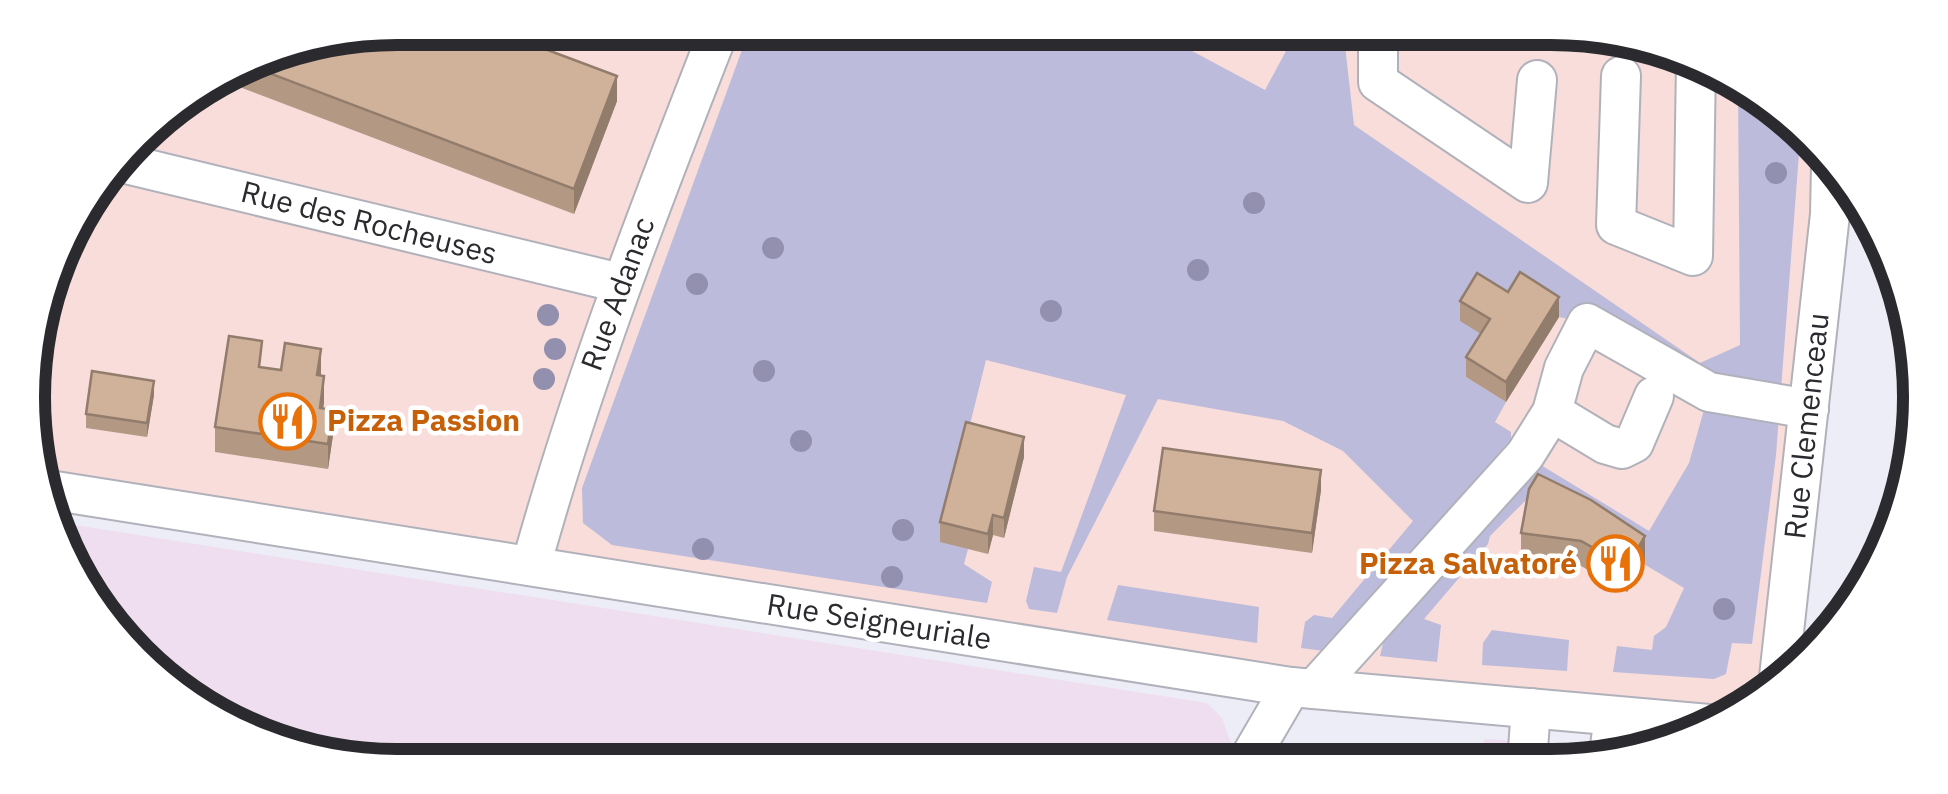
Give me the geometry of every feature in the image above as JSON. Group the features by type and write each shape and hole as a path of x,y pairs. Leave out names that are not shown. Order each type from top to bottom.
{"street":[{"path":"1378,45 1378,82 1528,183 1537,80"},
{"name":"Rue Adanac","path":"531,566 570,426 620,283 713,46"},
{"path":"1621,76 1616,226 1693,256 1696,76"},
{"name":"Rue des Rocheuses","path":"132,165 620,283"},
{"name":"Rue Clemenceau","path":"1780,664 1830,214 1830,183"},
{"path":"1257,749 1303,688 1525,456 1552,412 1564,368 1587,323 1709,392 1809,409"},
{"path":"1552,412 1605,444 1622,449 1634,443 1654,396"},
{"name":"Rue Seigneuriale","path":"58,492 1303,688 1686,722"},
{"path":"1528,749 1531,708"},
{"path":"1610,744 1614,716"}],"shaded area":[{"path":"1181,45 1265,90 1289,45 1345,45 1354,125 1700,363 1740,345 1738,99 1799,147 1776,455 1752,644 1732,643 1726,674 1714,679 1613,672 1617,646 1652,650 1654,636 1666,627 1684,588 1530,496 1490,536 1488,544 1424,619 1441,625 1437,662 1380,656 1386,631 1536,462 1649,531 1689,463 1709,392 1587,323 1559,317 1490,339 1466,377 1506,402 1495,422 1511,432 1511,439 1332,652 1301,648 1305,622 1314,615 1332,618 1413,521 1343,451 1283,421 1158,399 1067,577 1057,613 1029,609 1026,601 1034,567 1061,572 1126,395 986,360 941,541 968,549 964,564 992,582 987,603 612,545 583,523 582,488 744,46"},
{"path":"1574,46 1642,57 1686,72 1747,104 1783,132 1829,182 1780,664 1747,690 1686,722 1291,687 58,491 48,443 45,397 48,351 64,284 81,241 104,201 165,132 201,104 241,81 306,57 351,48"},
{"path":"69,524 1207,703 1222,718 1231,743 1229,749 397,749 328,742 241,713 201,690 165,662 104,593"},
{"path":"1118,585 1259,607 1257,643 1107,620"},
{"path":"1492,630 1569,640 1567,671 1482,665 1483,643"},
{"path":"1485,739 1597,746 1551,749 1481,749"}],"building":[{"path":"537,46 617,76 574,189 264,71 351,48"},
{"path":"1520,272 1559,297 1506,382 1466,357 1490,319 1460,301 1477,273 1508,292"},
{"path":"229,336 262,341 259,367 281,370 285,343 321,349 317,375 324,376 320,408 333,410 328,444 215,427"},
{"path":"92,371 154,381 147,423 86,414"},
{"path":"966,422 1024,437 1004,518 993,515 988,534 940,522"},
{"path":"1163,448 1321,470 1312,533 1154,511"},
{"path":"1538,474 1591,500 1645,536 1627,567 1581,541 1521,533 1529,489"}],"place":[{"name":"Pizza Passion","path":"288,421"},
{"name":"Pizza Salvatoré","path":"1616,564"}]}
